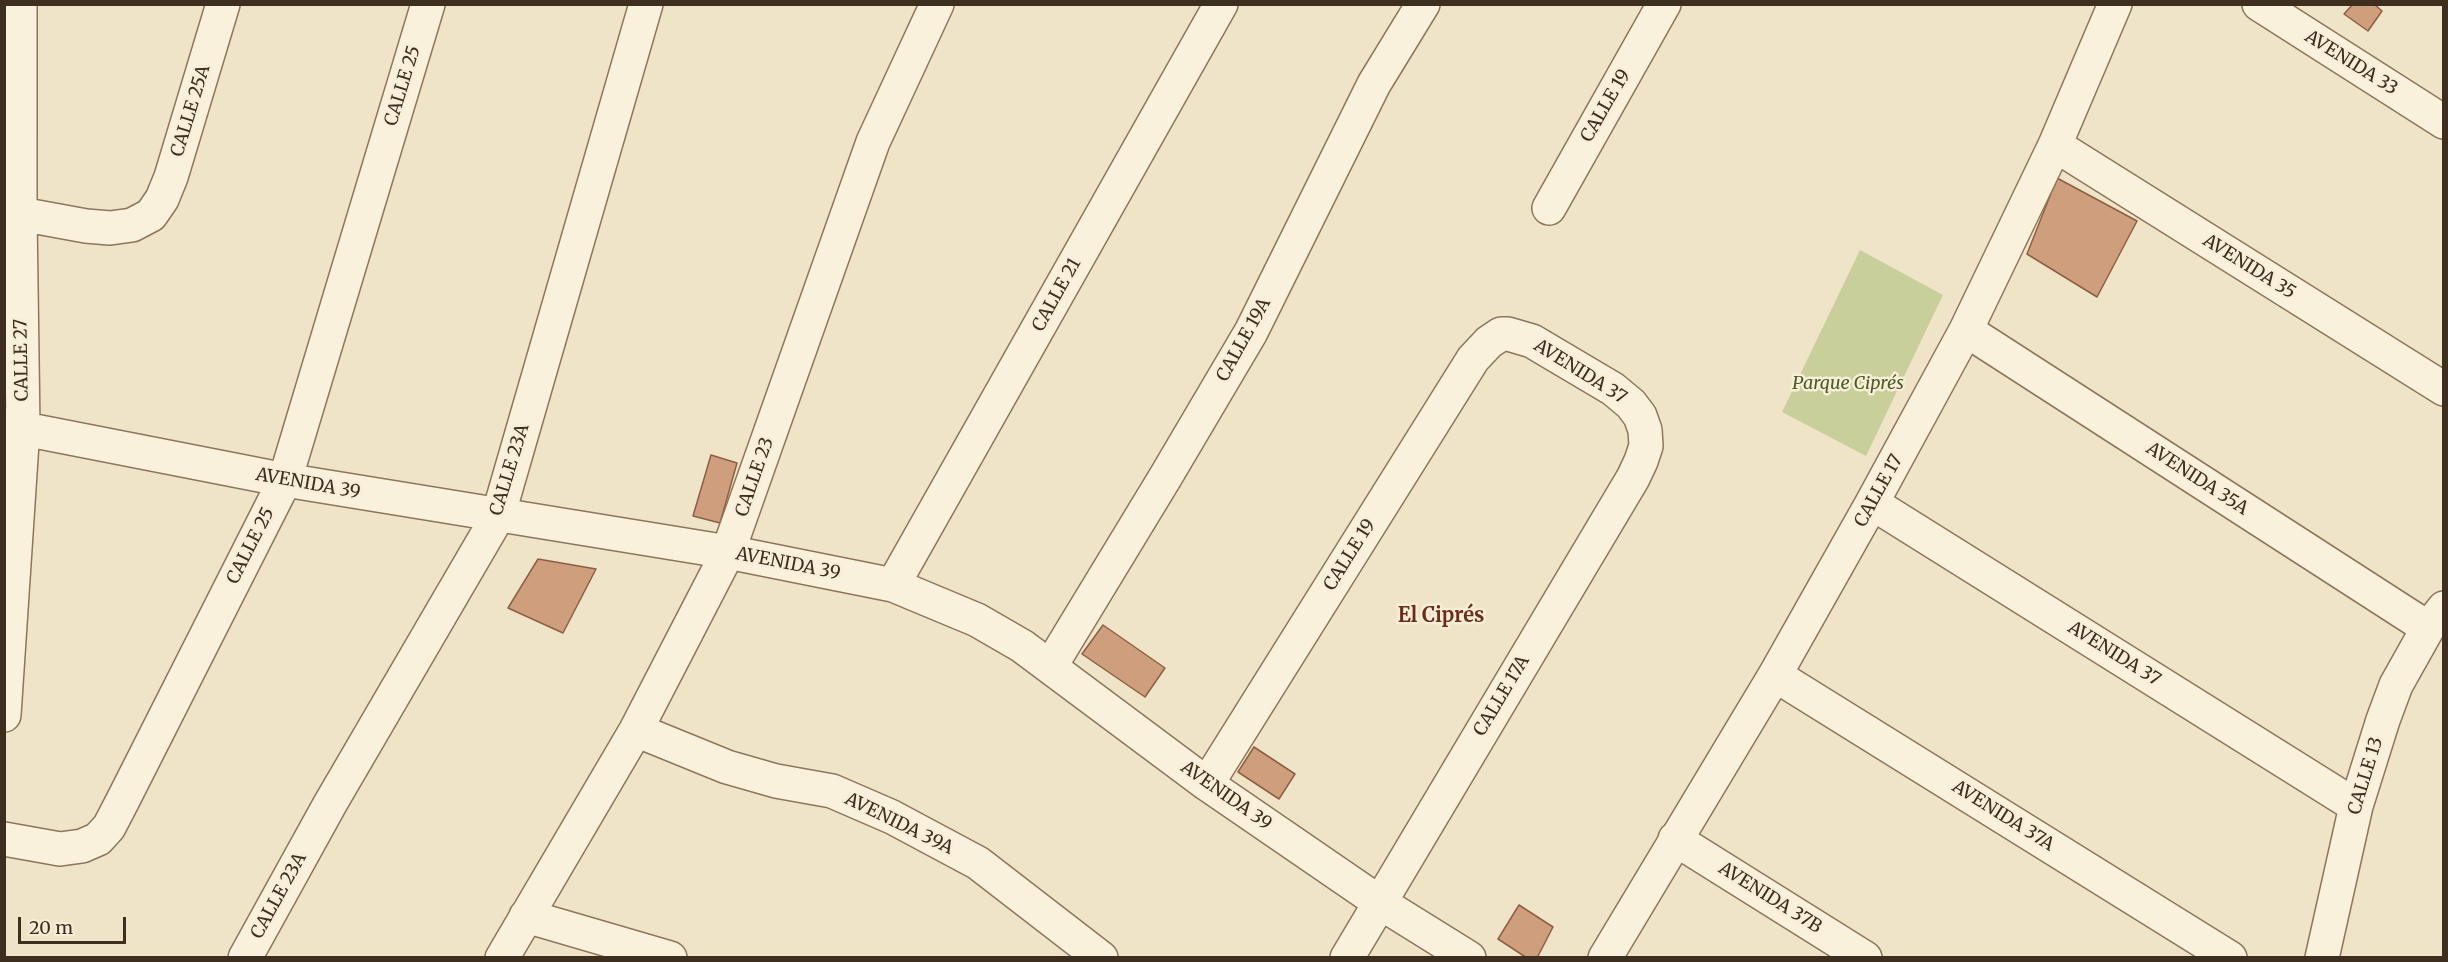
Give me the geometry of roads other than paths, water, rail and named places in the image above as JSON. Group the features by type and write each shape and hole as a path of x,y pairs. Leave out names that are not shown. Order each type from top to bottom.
{"street":[{"name":"CALLE 27","path":"4,715 14,426 12,213 20,4"},
{"name":"CALLE 25A","path":"12,213 110,228 132,225 151,215 162,199 171,177 223,4"},
{"name":"CALLE 25","path":"4,839 60,849 82,846 98,839 109,827 285,480 428,4"},
{"name":"CALLE 23A","path":"245,957 330,804 498,516 646,4"},
{"name":"CALLE 23","path":"502,957 636,730 728,552 873,142 937,4"},
{"name":"CALLE 21","path":"893,585 1221,4"},
{"name":"CALLE 19A","path":"1050,667 1251,332 1374,84 1423,4"},
{"name":"CALLE 19","path":"1549,208 1664,4"},
{"name":"CALLE 17","path":"1605,957 1775,675 1966,330 2055,146 2115,4"},
{"name":"AVENIDA 33","path":"2259,4 2444,122"},
{"name":"AVENIDA 35","path":"2055,146 2444,389"},
{"name":"AVENIDA 35A","path":"1966,330 2436,618"},
{"name":"CALLE 19","path":"1207,784 1473,359 1489,342 1501,334"},
{"name":"AVENIDA 37","path":"1501,334 1518,335 1544,347 1613,389 1631,404 1640,416 1645,430"},
{"name":"AVENIDA 39","path":"14,426 285,480 728,552 893,585 977,620 1022,646 1207,784 1379,902 1469,957"},
{"name":"CALLE 17A","path":"1347,957 1633,478 1646,446 1645,430"},
{"name":"AVENIDA 37","path":"1872,503 2356,806"},
{"name":"CALLE 13","path":"2322,957 2356,806 2396,685 2436,618"},
{"name":"AVENIDA 37A","path":"1775,675 2230,957"},
{"name":"AVENIDA 39A","path":"636,730 727,767 776,781 832,791 892,817 978,863 1101,957"},
{"name":"AVENIDA 37B","path":"1675,839 1865,957"},
{"path":"526,916 670,957"}],"district":[{"name":"El Ciprés","path":"1441,616"}],"park label":[{"name":"Parque Ciprés","path":"1848,384"}]}
